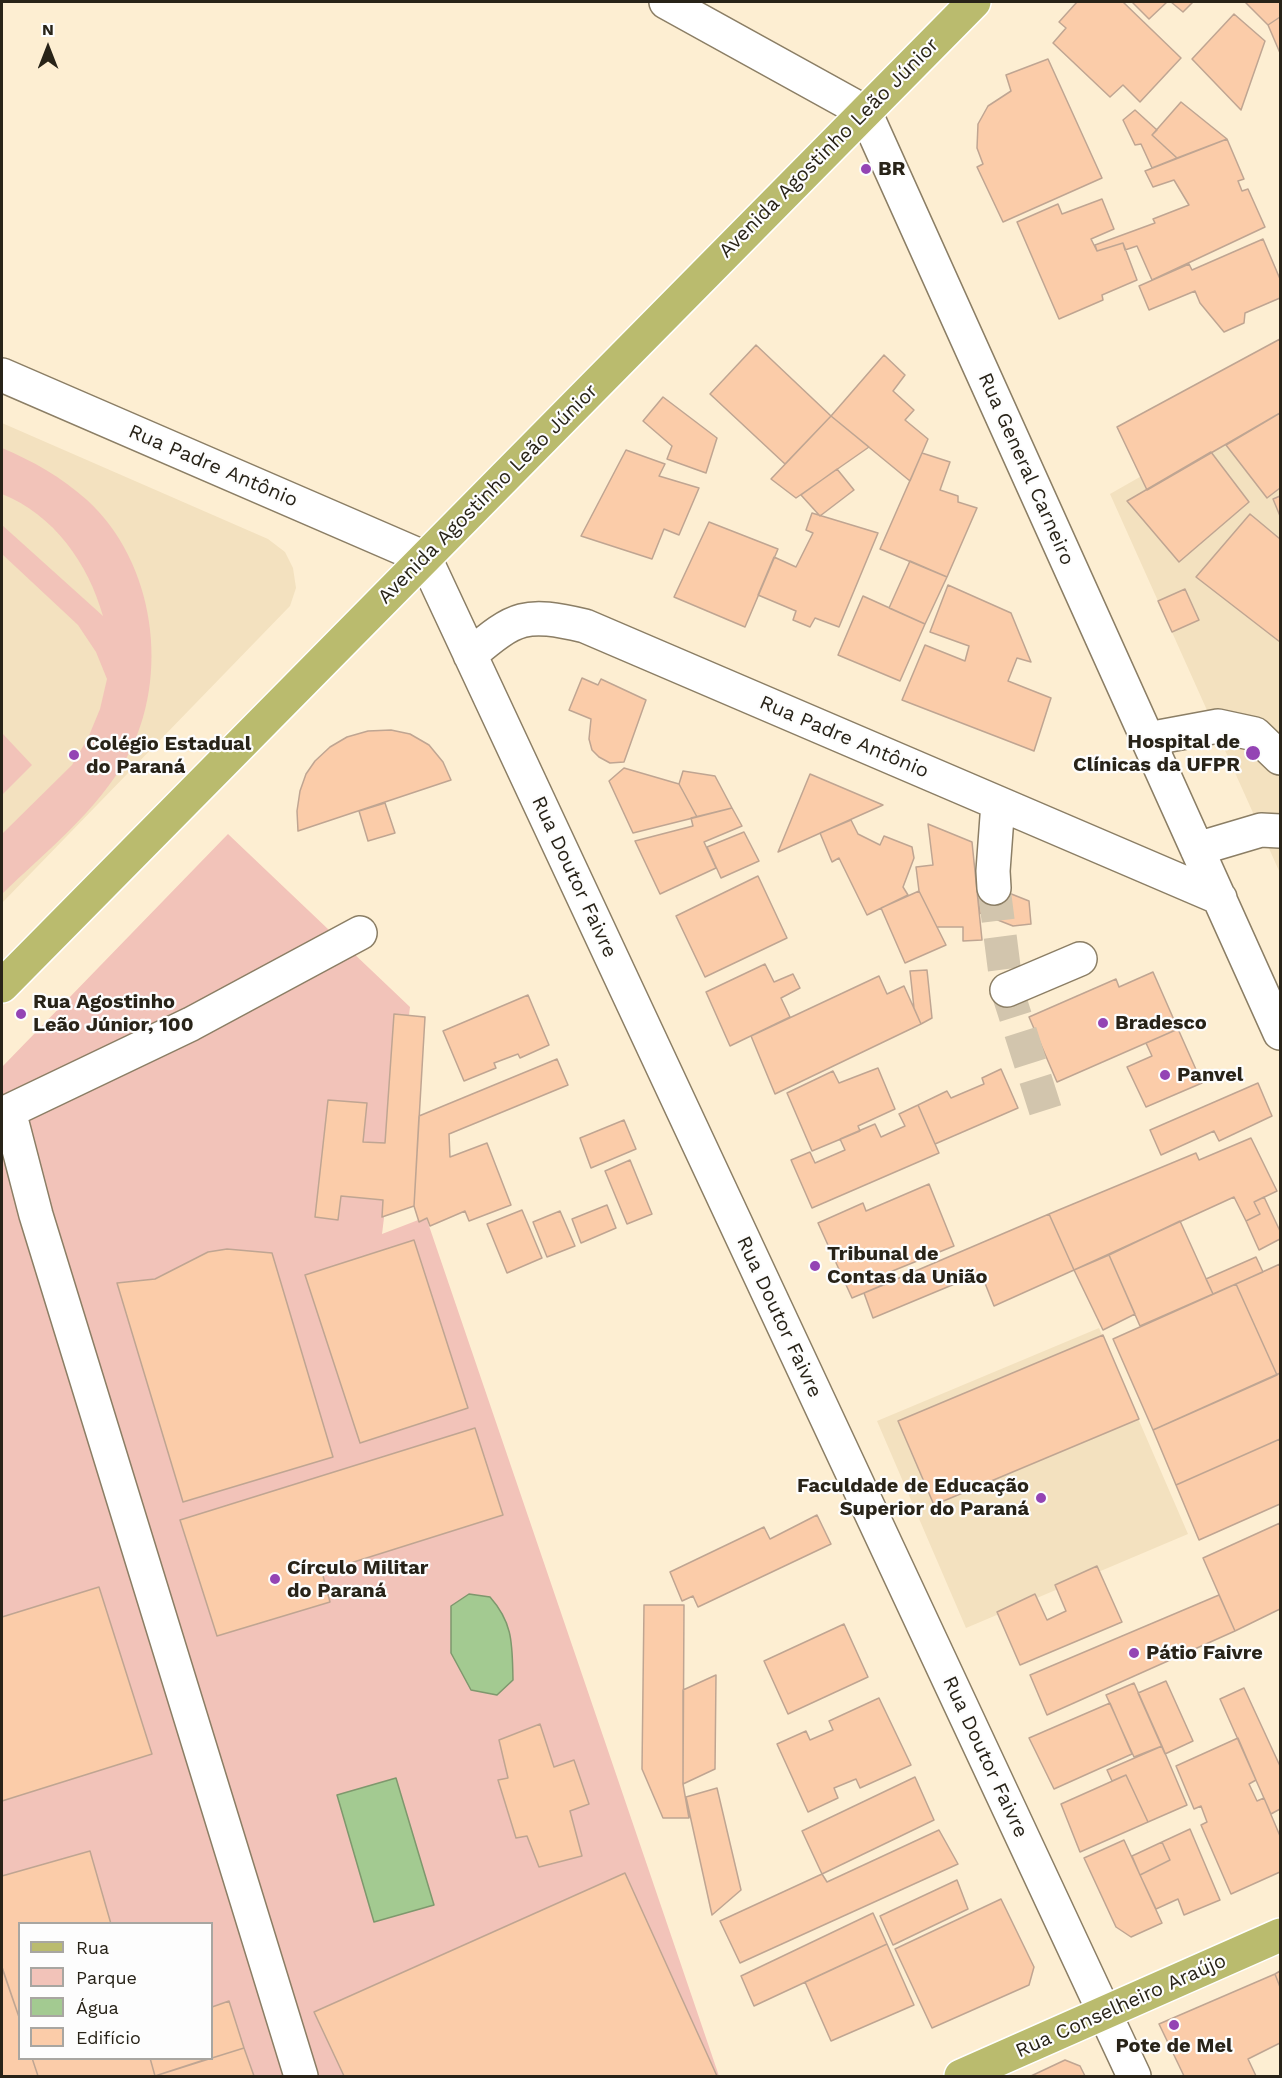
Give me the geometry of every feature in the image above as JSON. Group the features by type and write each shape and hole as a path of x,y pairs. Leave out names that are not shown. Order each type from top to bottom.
{"main road":[{"name":"Avenida Agostinho Leão Júnior","path":"2,986 974,2"},
{"name":"Rua Conselheiro Araújo","path":"961,2076 1281,1935"}],"street":[{"path":"666,2 865,111"},
{"name":"Rua General Carneiro","path":"865,111 1281,1033"},
{"name":"Rua Padre Antônio","path":"2,375 425,558"},
{"name":"Rua Doutor Faivre","path":"425,558 1134,2076"},
{"name":"Rua Padre Antônio","path":"470,655 498,631 517,620 546,617 585,626 1220,898"},
{"path":"1148,739 1218,726 1255,734 1281,758"},
{"path":"994,888 998,803"},
{"path":"1197,849 1261,830 1281,831"},
{"path":"301,2076 5,1113 191,1024 360,933"},
{"path":"1007,990 1080,959"}],"shaded area":[{"name":"Hospital de Clínicas da UFPR","path":"1280,397 1280,873 1110,494"},
{"name":"Colégio Estadual do Paraná","path":"2,423 268,539 285,552 293,568 296,588 290,606 2,903"},
{"name":"Faculdade de Educação Superior do Paraná","path":"1099,1328 1188,1534 966,1628 877,1421"}],"green space":[{"path":"2,448 36,464 67,484 87,500 110,526 128,555 141,587 149,621 152,656 149,691 141,725 115,777 70,830 2,894 2,834 72,765 88,738 100,709 107,679 96,652 78,625 2,554 2,525 103,616 88,578 66,543 38,514 2,494"},
{"path":"2,733 32,765 2,795"},
{"name":"Círculo Militar do Paraná","path":"228,834 410,1007 382,1234 426,1217 719,2076 2,2076 2,1067"}],"water":[{"path":"469,1594 490,1597 508,1626 512,1646 513,1680 497,1695 471,1690 451,1653 451,1606"},
{"path":"396,1778 434,1905 374,1922 337,1795"}],"building":[{"path":"1077,2 1123,2 1181,58 1140,102 1123,85 1110,97 1053,43 1066,28 1059,22"},
{"path":"1132,2 1167,2 1149,19"},
{"path":"1171,2 1193,2 1183,12"},
{"path":"1245,2 1280,2 1280,17 1268,25"},
{"path":"1234,14 1265,41 1241,110 1192,59"},
{"path":"1280,17 1280,53 1268,25"},
{"path":"1048,59 1102,178 1003,222 977,167 983,164 977,148 978,124 988,106 1011,91 1006,75"},
{"path":"1181,102 1227,139 1177,158 1152,135"},
{"path":"1135,110 1157,130 1152,135 1177,158 1152,168 1141,144 1135,145 1123,120"},
{"path":"1227,139 1244,179 1238,181 1242,191 1248,189 1265,227 1152,280 1137,246 1125,250 1123,243 1097,251 1095,245 1155,223 1153,219 1189,205 1174,180 1153,187 1145,171"},
{"path":"1102,199 1114,229 1091,239 1097,251 1123,243 1137,280 1102,295 1103,300 1059,319 1017,222 1058,204 1062,214"},
{"path":"1263,239 1280,279 1280,298 1245,313 1244,323 1224,332 1200,303 1195,291 1149,310 1139,286 1189,264 1192,270"},
{"path":"1280,339 1280,413 1147,490 1117,427"},
{"path":"756,345 831,416 785,464 710,394"},
{"path":"884,355 905,375 893,391 914,410 905,420 928,439 910,481 831,416"},
{"path":"663,397 717,438 706,473 667,459 672,446 643,421"},
{"path":"1280,413 1280,488 1267,498 1226,445"},
{"path":"831,416 869,447 796,498 771,479"},
{"path":"626,450 665,464 659,476 699,488 679,535 664,529 652,559 581,536"},
{"path":"1211,452 1249,502 1179,562 1127,501"},
{"path":"922,453 950,462 940,490 958,496 958,502 977,508 947,577 880,549"},
{"path":"837,469 854,490 820,516 801,495"},
{"path":"1280,496 1280,516 1273,499"},
{"path":"812,513 878,533 839,627 815,618 810,627 793,620 796,611 758,595 774,557 796,567 813,533 806,530"},
{"path":"1250,514 1280,539 1280,642 1196,577"},
{"path":"709,522 778,549 745,627 674,597"},
{"path":"910,561 947,577 925,624 889,608"},
{"path":"948,585 1011,613 1031,662 1017,658 1008,681 1051,698 1034,751 902,700 925,645 965,661 969,646 930,632"},
{"path":"1185,589 1199,620 1172,632 1158,601"},
{"path":"863,596 925,624 900,681 838,655"},
{"path":"582,678 598,685 601,679 646,700 624,762 610,763 599,757 592,750 589,739 591,719 569,710"},
{"path":"391,730 410,734 429,745 443,762 451,780 298,831 297,811 300,791 306,774 315,761 330,747 347,737 368,731"},
{"path":"624,768 679,784 697,817 633,833 609,781"},
{"path":"683,771 715,776 732,808 697,817 679,784"},
{"path":"810,774 883,805 778,852"},
{"path":"385,803 395,833 368,841 359,811"},
{"path":"732,808 742,826 704,842 716,868 660,894 635,841 693,826 691,818"},
{"path":"851,820 858,834 880,845 884,836 912,847 914,858 903,887 908,895 867,915 839,858 832,862 820,833"},
{"path":"928,824 972,842 982,940 963,941 963,927 937,927 919,891 916,867 933,865"},
{"path":"744,832 759,861 721,878 707,847"},
{"path":"758,876 787,938 705,977 676,916"},
{"path":"976,880 1029,901 1031,924 1013,926 980,913"},
{"path":"919,891 946,945 905,963 881,908"},
{"path":"765,964 774,982 793,974 800,988 781,998 790,1017 730,1046 706,992"},
{"path":"927,970 932,1018 921,1024 914,1008 910,971"},
{"name":"Bradesco","path":"1153,972 1178,1029 1057,1082 1029,1017 1116,979 1119,987"},
{"path":"879,976 887,994 904,986 921,1024 775,1094 751,1036"},
{"path":"528,995 549,1045 520,1058 518,1054 494,1063 496,1068 464,1081 443,1031"},
{"path":"394,1014 425,1017 414,1206 382,1217 383,1200 341,1196 338,1220 315,1217 328,1100 367,1103 363,1142 385,1143"},
{"name":"Panvel","path":"1178,1029 1202,1083 1146,1107 1127,1067 1152,1056 1146,1043"},
{"path":"557,1059 568,1085 449,1134 450,1157 487,1143 511,1205 469,1221 465,1211 430,1226 427,1218 419,1222 414,1206 419,1116"},
{"path":"878,1068 895,1109 858,1126 860,1131 812,1151 787,1093 833,1071 839,1083"},
{"path":"1001,1069 1018,1108 935,1144 918,1105 947,1091 951,1098 984,1084 982,1078"},
{"path":"1258,1083 1272,1116 1219,1141 1214,1131 1161,1155 1150,1130"},
{"path":"918,1105 939,1153 812,1208 791,1160 810,1152 815,1163 845,1150 840,1139 875,1124 881,1137 905,1126 899,1114"},
{"path":"624,1120 636,1149 591,1168 580,1138"},
{"path":"1251,1138 1277,1191 1254,1202 1260,1214 1246,1221 1234,1197 1074,1270 1049,1214 1196,1153 1199,1160"},
{"path":"630,1160 652,1214 627,1224 605,1171"},
{"path":"929,1184 954,1246 890,1272 893,1281 852,1298 818,1223 863,1203 866,1211"},
{"path":"1264,1197 1280,1231 1280,1239 1259,1250 1246,1221 1260,1214 1254,1202"},
{"path":"607,1205 616,1228 581,1243 572,1219"},
{"path":"522,1210 542,1258 507,1273 487,1224"},
{"path":"560,1211 575,1246 547,1257 533,1222"},
{"path":"1049,1214 1074,1270 994,1306 981,1273 873,1318 864,1293"},
{"path":"1180,1221 1213,1294 1140,1326 1109,1255"},
{"path":"414,1240 468,1408 360,1443 305,1275"},
{"path":"227,1249 272,1253 333,1457 183,1502 117,1283 155,1279 208,1252"},
{"path":"1109,1255 1135,1314 1103,1330 1074,1270"},
{"path":"1256,1257 1263,1272 1213,1294 1206,1279"},
{"path":"1280,1264 1280,1373 1277,1375 1236,1284"},
{"path":"1236,1284 1277,1375 1153,1430 1113,1339"},
{"path":"1103,1335 1139,1419 934,1505 898,1421"},
{"path":"1280,1373 1280,1439 1176,1485 1153,1430"},
{"path":"475,1428 503,1515 322,1572 330,1602 217,1636 180,1520"},
{"path":"1280,1439 1280,1504 1199,1540 1176,1485"},
{"path":"817,1515 831,1544 698,1607 693,1596 682,1601 670,1572 764,1527 770,1539"},
{"path":"1280,1523 1280,1609 1235,1631 1203,1558"},
{"path":"1097,1566 1122,1622 1020,1665 997,1612 1035,1594 1047,1620 1066,1611 1055,1585"},
{"path":"99,1587 152,1754 2,1801 2,1617"},
{"name":"Pátio Faivre","path":"1219,1595 1235,1631 1047,1715 1030,1675"},
{"path":"644,1605 684,1605 683,1784 689,1818 663,1818 642,1769"},
{"path":"844,1624 868,1677 788,1714 764,1661"},
{"path":"716,1675 715,1769 683,1784 683,1690"},
{"path":"1166,1681 1193,1741 1165,1754 1138,1693"},
{"path":"1134,1683 1162,1746 1134,1757 1106,1695"},
{"path":"1244,1688 1280,1766 1280,1809 1271,1814 1220,1699"},
{"path":"879,1698 911,1765 860,1788 856,1779 834,1788 838,1798 808,1812 777,1744 806,1731 810,1740 833,1730 829,1721"},
{"path":"1110,1703 1132,1754 1054,1789 1029,1738"},
{"path":"540,1724 554,1767 574,1760 589,1804 570,1811 582,1856 539,1867 527,1836 516,1838 498,1780 508,1778 499,1740"},
{"path":"1238,1738 1256,1780 1249,1784 1257,1801 1264,1798 1280,1836 1280,1872 1231,1894 1201,1825 1207,1822 1201,1806 1194,1809 1176,1766"},
{"path":"1162,1746 1187,1805 1148,1822 1126,1775 1112,1781 1107,1770"},
{"path":"1126,1775 1148,1822 1080,1852 1061,1804"},
{"path":"915,1777 934,1820 822,1874 802,1831"},
{"path":"717,1788 741,1890 712,1915 686,1797"},
{"path":"1190,1829 1220,1900 1184,1915 1178,1899 1156,1909 1140,1875 1170,1860 1162,1842"},
{"path":"939,1830 958,1864 740,1963 720,1921 822,1874 827,1882"},
{"path":"1124,1840 1162,1923 1131,1937 1116,1927 1084,1858"},
{"path":"1162,1842 1170,1860 1140,1875 1132,1856"},
{"path":"90,1851 110,1922 18,1922 18,2014 2,1967 2,1876"},
{"path":"625,1873 717,2076 344,2076 314,2012"},
{"path":"957,1880 968,1909 893,1945 880,1916"},
{"path":"1001,1899 1034,1967 1029,1985 932,2028 895,1949"},
{"path":"873,1913 887,1944 754,2006 741,1976"},
{"path":"887,1944 914,2005 831,2041 805,1982"},
{"path":"2,1968 18,2014 18,2060 33,2060 38,2076 2,2076"},
{"path":"1280,1971 1280,1987 1275,1974"},
{"path":"1275,1974 1280,1987 1280,2043 1248,2059 1256,2076 1184,2076 1159,2024"},
{"path":"229,2001 244,2048 213,2058 213,2007"},
{"path":"244,2048 254,2076 155,2076 206,2060 213,2060 213,2058"},
{"path":"33,2060 151,2060 155,2076 38,2076"},
{"path":"151,2060 204,2060 155,2076"},
{"path":"1065,2060 1080,2066 1085,2076 1031,2076"}],"tunnel":[{"path":"994,888 1007,990 1046,1112"}],"place":[{"name":"BR","path":"866,169"},
{"name":"Hospital de Clínicas da UFPR","path":"1253,753"},
{"name":"Colégio Estadual do Paraná","path":"74,755"},
{"name":"Rua Agostinho Leão Júnior, 100","path":"21,1014"},
{"name":"Bradesco","path":"1103,1023"},
{"name":"Panvel","path":"1165,1075"},
{"name":"Tribunal de Contas da União","path":"815,1266"},
{"name":"Faculdade de Educação Superior do Paraná","path":"1041,1498"},
{"name":"Círculo Militar do Paraná","path":"275,1579"},
{"name":"Pátio Faivre","path":"1134,1653"},
{"name":"Pote de Mel","path":"1174,2025"}]}
